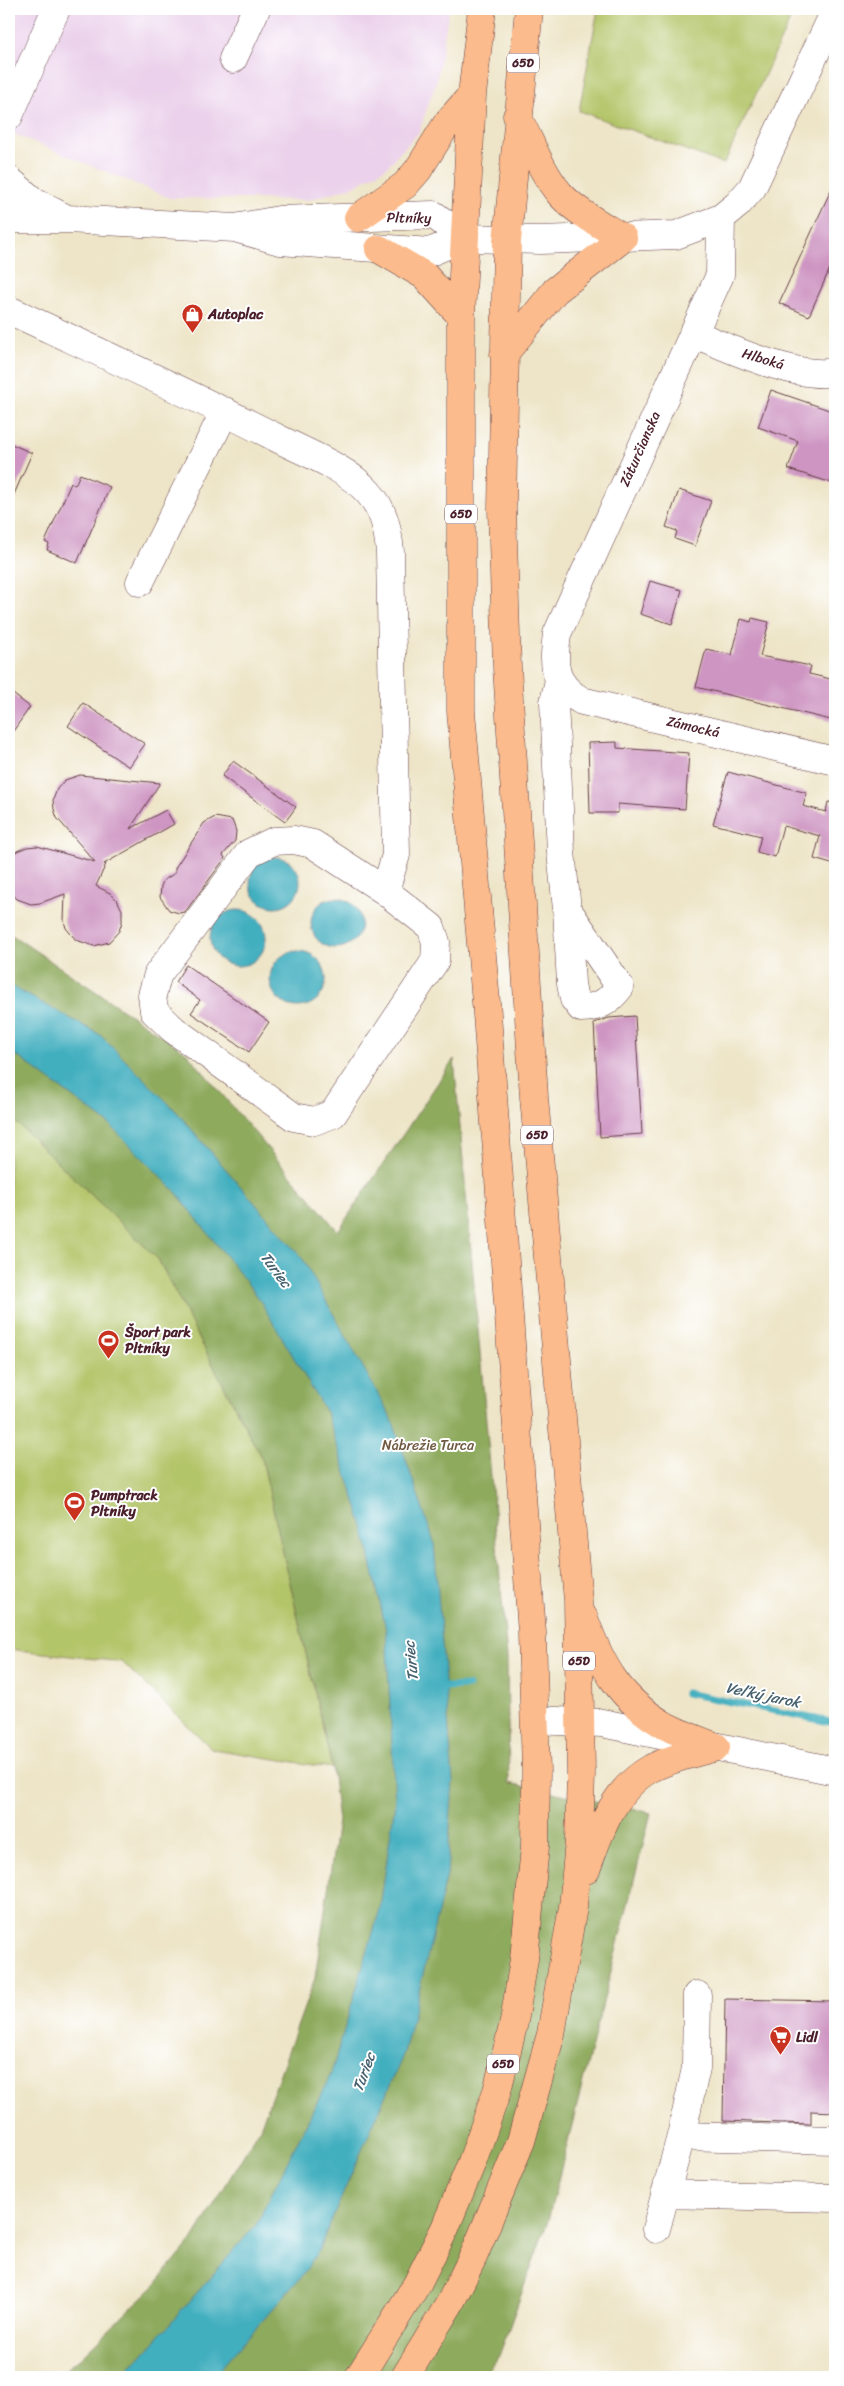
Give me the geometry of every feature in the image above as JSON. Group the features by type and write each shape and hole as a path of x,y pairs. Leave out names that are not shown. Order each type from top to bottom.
{"main road":[{"name":"65D","path":"359,2377 417,2284 445,2228 472,2162 497,2091 514,2022 531,1903 536,1772 532,1633 489,1033 461,711 461,316 472,95 482,9"},
{"name":"65D","path":"405,2377 450,2303 474,2254 521,2141 551,2034 573,1907 579,1841 578,1601 534,1097 507,677 502,509 507,241 517,116 529,9"},
{"path":"358,218 405,185 418,170 448,122 472,95"},
{"path":"504,354 555,291 622,238 572,205 560,194 547,175 517,116"},
{"path":"379,249 425,276 461,316"},
{"path":"578,1601 591,1638 615,1684 643,1712 659,1722 716,1747"},
{"path":"573,1907 596,1842 613,1805 650,1769 716,1747"}],"street":[{"path":"9,116 56,9"},
{"path":"233,59 256,9"},
{"path":"464,238 507,241 676,235 720,218 738,205 752,188 835,10"},
{"path":"9,180 34,202 67,219"},
{"name":"Pltníky","path":"236,228 279,220 434,215 464,238"},
{"name":"Záturčianska","path":"560,680 554,658 557,634 692,333 720,275 720,218"},
{"name":"Pltníky","path":"9,219 67,219 236,228 280,241 430,252 464,238"},
{"path":"9,310 225,411 349,475 370,493 382,513 388,530 396,855 385,891"},
{"name":"Hlboká","path":"692,333 738,352 778,365 832,376"},
{"path":"140,582 225,411"},
{"path":"560,680 554,702 561,852 567,909"},
{"name":"Zámocká","path":"560,680 568,692 582,700 835,761"},
{"path":"294,840 313,844 385,891 431,927 436,942 435,961 333,1114 314,1121 294,1117 174,1030 154,1011 152,995 158,974 249,853 274,841 294,840"},
{"path":"534,1720 602,1723 835,1771"},
{"path":"656,2229 681,2136 696,2068 697,1995"},
{"path":"681,2136 835,2140"},
{"path":"665,2194 835,2198"}],"shaded area":[{"path":"9,9 449,9 437,79 419,132 386,168 352,187 308,200 170,198 9,132"}],"green space":[{"path":"598,9 795,9 724,164 579,111"},
{"name":"Nábrežie Turca","path":"9,933 187,1053 338,1231 454,1059 507,1657 509,1783 651,1813 548,2220 499,2356 484,2377 56,2377 81,2357 155,2285 192,2241 260,2128 315,1978 338,1821 332,1768 262,1459 158,1259 19,1125 9,1118"},
{"name":"Šport park Pltníky","path":"9,1118 19,1125 158,1259 262,1459 332,1768 212,1749 122,1662 9,1649"}],"water":[{"path":"275,857 289,861 296,868 300,882 296,896 289,903 275,907 261,903 254,896 250,882 254,868 261,861"},
{"path":"331,898 341,898 354,905 361,918 361,928 354,941 341,948 331,948 322,944 315,937 311,928 311,918 315,909 322,902"},
{"path":"233,910 243,910 258,918 264,927 266,938 264,949 258,958 243,966 233,966 222,961 215,954 210,943 210,933 215,922 222,915"},
{"path":"293,951 303,951 318,959 324,968 326,979 324,990 318,999 303,1007 293,1007 282,1002 275,995 270,984 270,974 275,963 282,956"},
{"name":"Turiec","path":"9,985 99,1034 175,1110 302,1258 392,1419 434,1542 453,1781 447,1875 404,2053 319,2249 305,2272 213,2377 117,2377 141,2357 256,2225 331,2074 380,1909 395,1802 386,1630 363,1526 327,1414 258,1297 176,1192 108,1123 9,1050"}],"building":[{"path":"835,181 835,257 809,316 779,303"},
{"path":"771,390 835,412 835,484 788,469 798,441 758,427"},
{"path":"9,443 32,453 9,506"},
{"path":"80,474 110,487 77,563 47,550 49,544 45,542 71,483 75,485"},
{"path":"679,490 711,501 695,546 675,539 677,531 666,527"},
{"path":"650,581 682,590 672,624 640,614"},
{"path":"752,618 769,622 760,656 811,666 809,674 835,680 835,721 696,687 706,649 732,655 741,619 751,622"},
{"path":"9,691 30,707 9,737"},
{"path":"83,703 145,744 129,767 68,726"},
{"path":"617,742 617,748 689,753 685,809 618,804 618,813 590,813 588,743"},
{"path":"233,761 296,807 285,822 222,776"},
{"path":"728,772 807,793 803,806 826,812 828,802 835,803 835,865 814,859 820,836 783,826 775,857 757,852 761,836 713,824"},
{"path":"80,775 160,783 130,829 166,810 174,824 104,864 106,864 96,886 110,893 117,900 122,910 122,922 119,931 109,942 94,946 76,940 66,928 64,921 65,894 40,903 31,904 17,899 9,890 9,859 17,851 27,847 37,846 95,862 57,818 54,809 53,800 57,789 65,780"},
{"path":"215,817 232,820 236,831 235,841 223,855 225,858 185,912 179,913 169,910 160,897 161,886 164,880 175,873 175,868 204,823"},
{"path":"186,965 269,1022 249,1052 191,1013 200,1000 175,982"},
{"path":"635,1016 642,1134 600,1137 594,1023 609,1018"},
{"name":"Lidl","path":"725,1999 835,2001 835,2112 811,2111 811,2124 723,2121"}],"waterway":[{"name":"Veľký jarok","path":"439,1693 445,1687 468,1686"},
{"name":"Veľký jarok","path":"686,1693 835,1723"}],"place":[{"name":"Autoplac","path":"192,333"},
{"name":"Šport park Pltníky","path":"109,1359"},
{"name":"Pumptrack Pltníky","path":"75,1522"},
{"name":"Lidl","path":"780,2056"}]}
